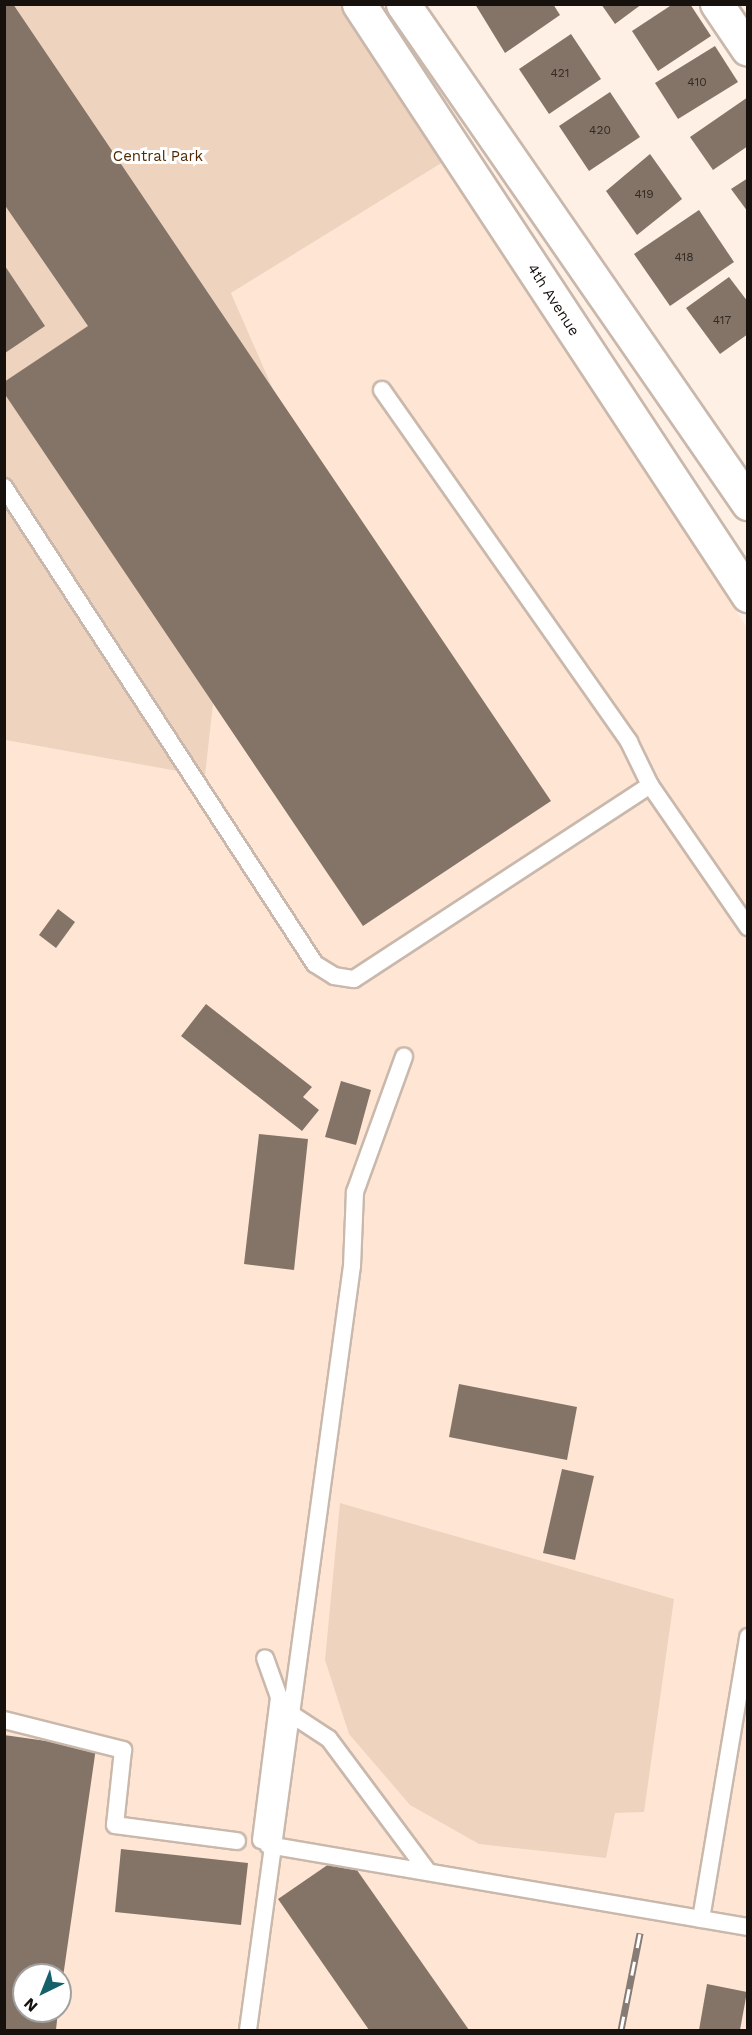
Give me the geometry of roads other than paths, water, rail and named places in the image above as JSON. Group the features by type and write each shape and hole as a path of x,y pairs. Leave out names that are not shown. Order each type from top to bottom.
{"main road":[{"name":"4th Avenue","path":"359,4 747,595"},
{"path":"403,4 747,503"},
{"path":"598,368 636,343"}],"street":[{"path":"717,4 747,50"}],"lane":[{"path":"382,390 629,742 650,785 747,927"},
{"path":"4,487 315,964 334,976 354,979 650,785"},
{"path":"248,2031 270,1845 294,1716 352,1266 355,1192 404,1057"},
{"path":"700,1919 747,1637"},
{"path":"237,2031 279,1697 265,1658"},
{"path":"294,1716 329,1739 428,1872"},
{"path":"4,1720 123,1750 115,1825 237,1841"},
{"path":"270,1845 747,1927"}],"railway":[{"path":"621,2030 640,1933"}],"park label":[{"name":"Central Park","path":"158,157"}]}
